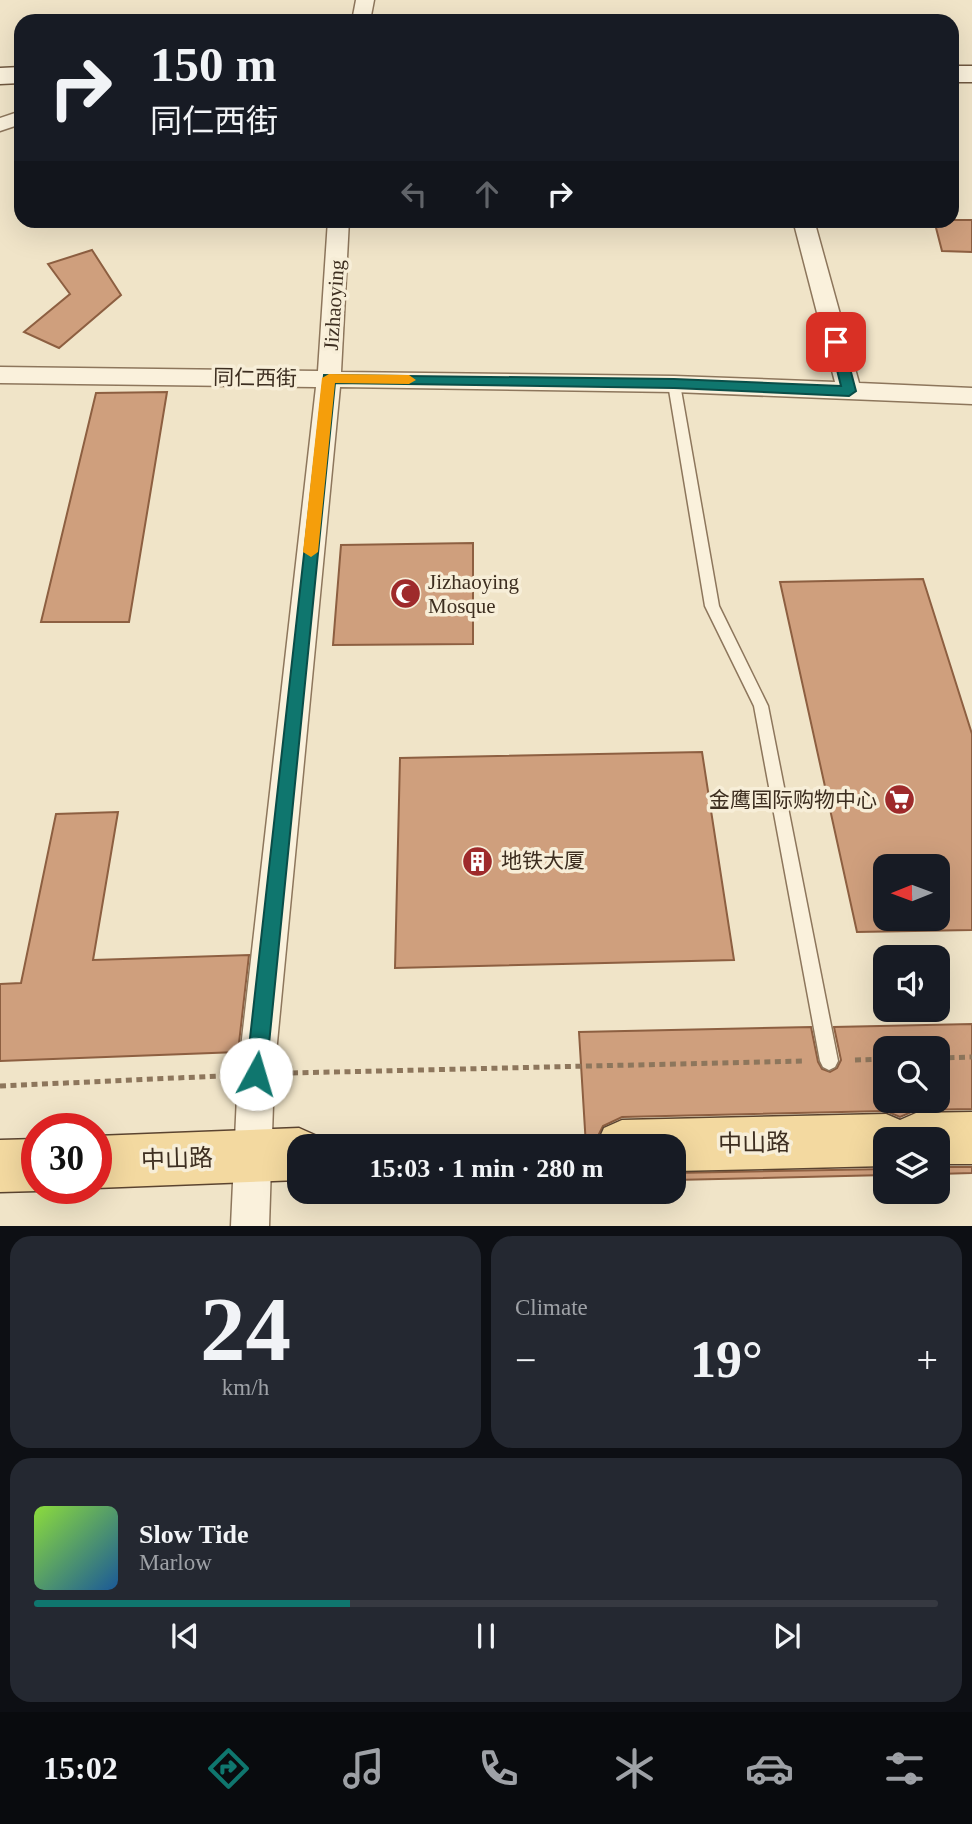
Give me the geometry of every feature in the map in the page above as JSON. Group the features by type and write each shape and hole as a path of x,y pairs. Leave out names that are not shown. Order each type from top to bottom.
{"main road":[{"path":"950,1138 972,1138"},
{"name":"中山路","path":"686,1145 873,1140"}],"street":[{"name":"Jizhaoying","path":"250,1226 284,1155 256,1074 329,378 338,228"},
{"path":"805,228 849,391"},
{"name":"同仁西街","path":"0,375 674,384 972,397"}],"lane":[{"path":"674,384 712,606 761,706 829,1061"},
{"path":"686,1145 873,1140"},
{"path":"112,1161 284,1155"},
{"path":"0,1166 21,1165"}],"path":[{"path":"950,1058 972,1057"},
{"path":"0,1086 256,1074 873,1059"}],"building":[{"path":"959,220 972,220 972,252 942,251 936,228 959,228"},
{"path":"92,250 121,295 59,348 24,332 70,294 48,264"},
{"path":"167,392 129,622 41,622 96,393"},
{"name":"Jizhaoying Mosque","path":"473,543 473,644 333,645 341,545"},
{"name":"金鹰国际购物中心","path":"923,579 972,734 972,930 950,930 950,854 873,854 873,931 914,931 857,932 780,582"},
{"path":"702,752 734,960 395,968 400,758"},
{"path":"118,812 93,960 249,955 238,1052 0,1061 0,984 21,983 56,814"},
{"path":"972,1024 972,1109 950,1109 950,1036 873,1036 873,1111 622,1117 603,1126 599,1134 585,1134 579,1032 811,1027 822,1069 830,1072 837,1068 841,1060 834,1027"},
{"path":"891,1113 909,1113 900,1117"},
{"path":"950,1167 972,1167 972,1173 950,1174"},
{"path":"873,1169 873,1175 686,1180 686,1173"}],"slow traffic":[{"path":"311,552 329,378 409,380"}],"place":[{"name":"Jizhaoying Mosque","path":"405,594"},
{"name":"金鹰国际购物中心","path":"900,800"},
{"name":"地铁大厦","path":"478,861"}],"route":[{"path":"256,1074 329,378 674,384 849,391 836,342"}]}
